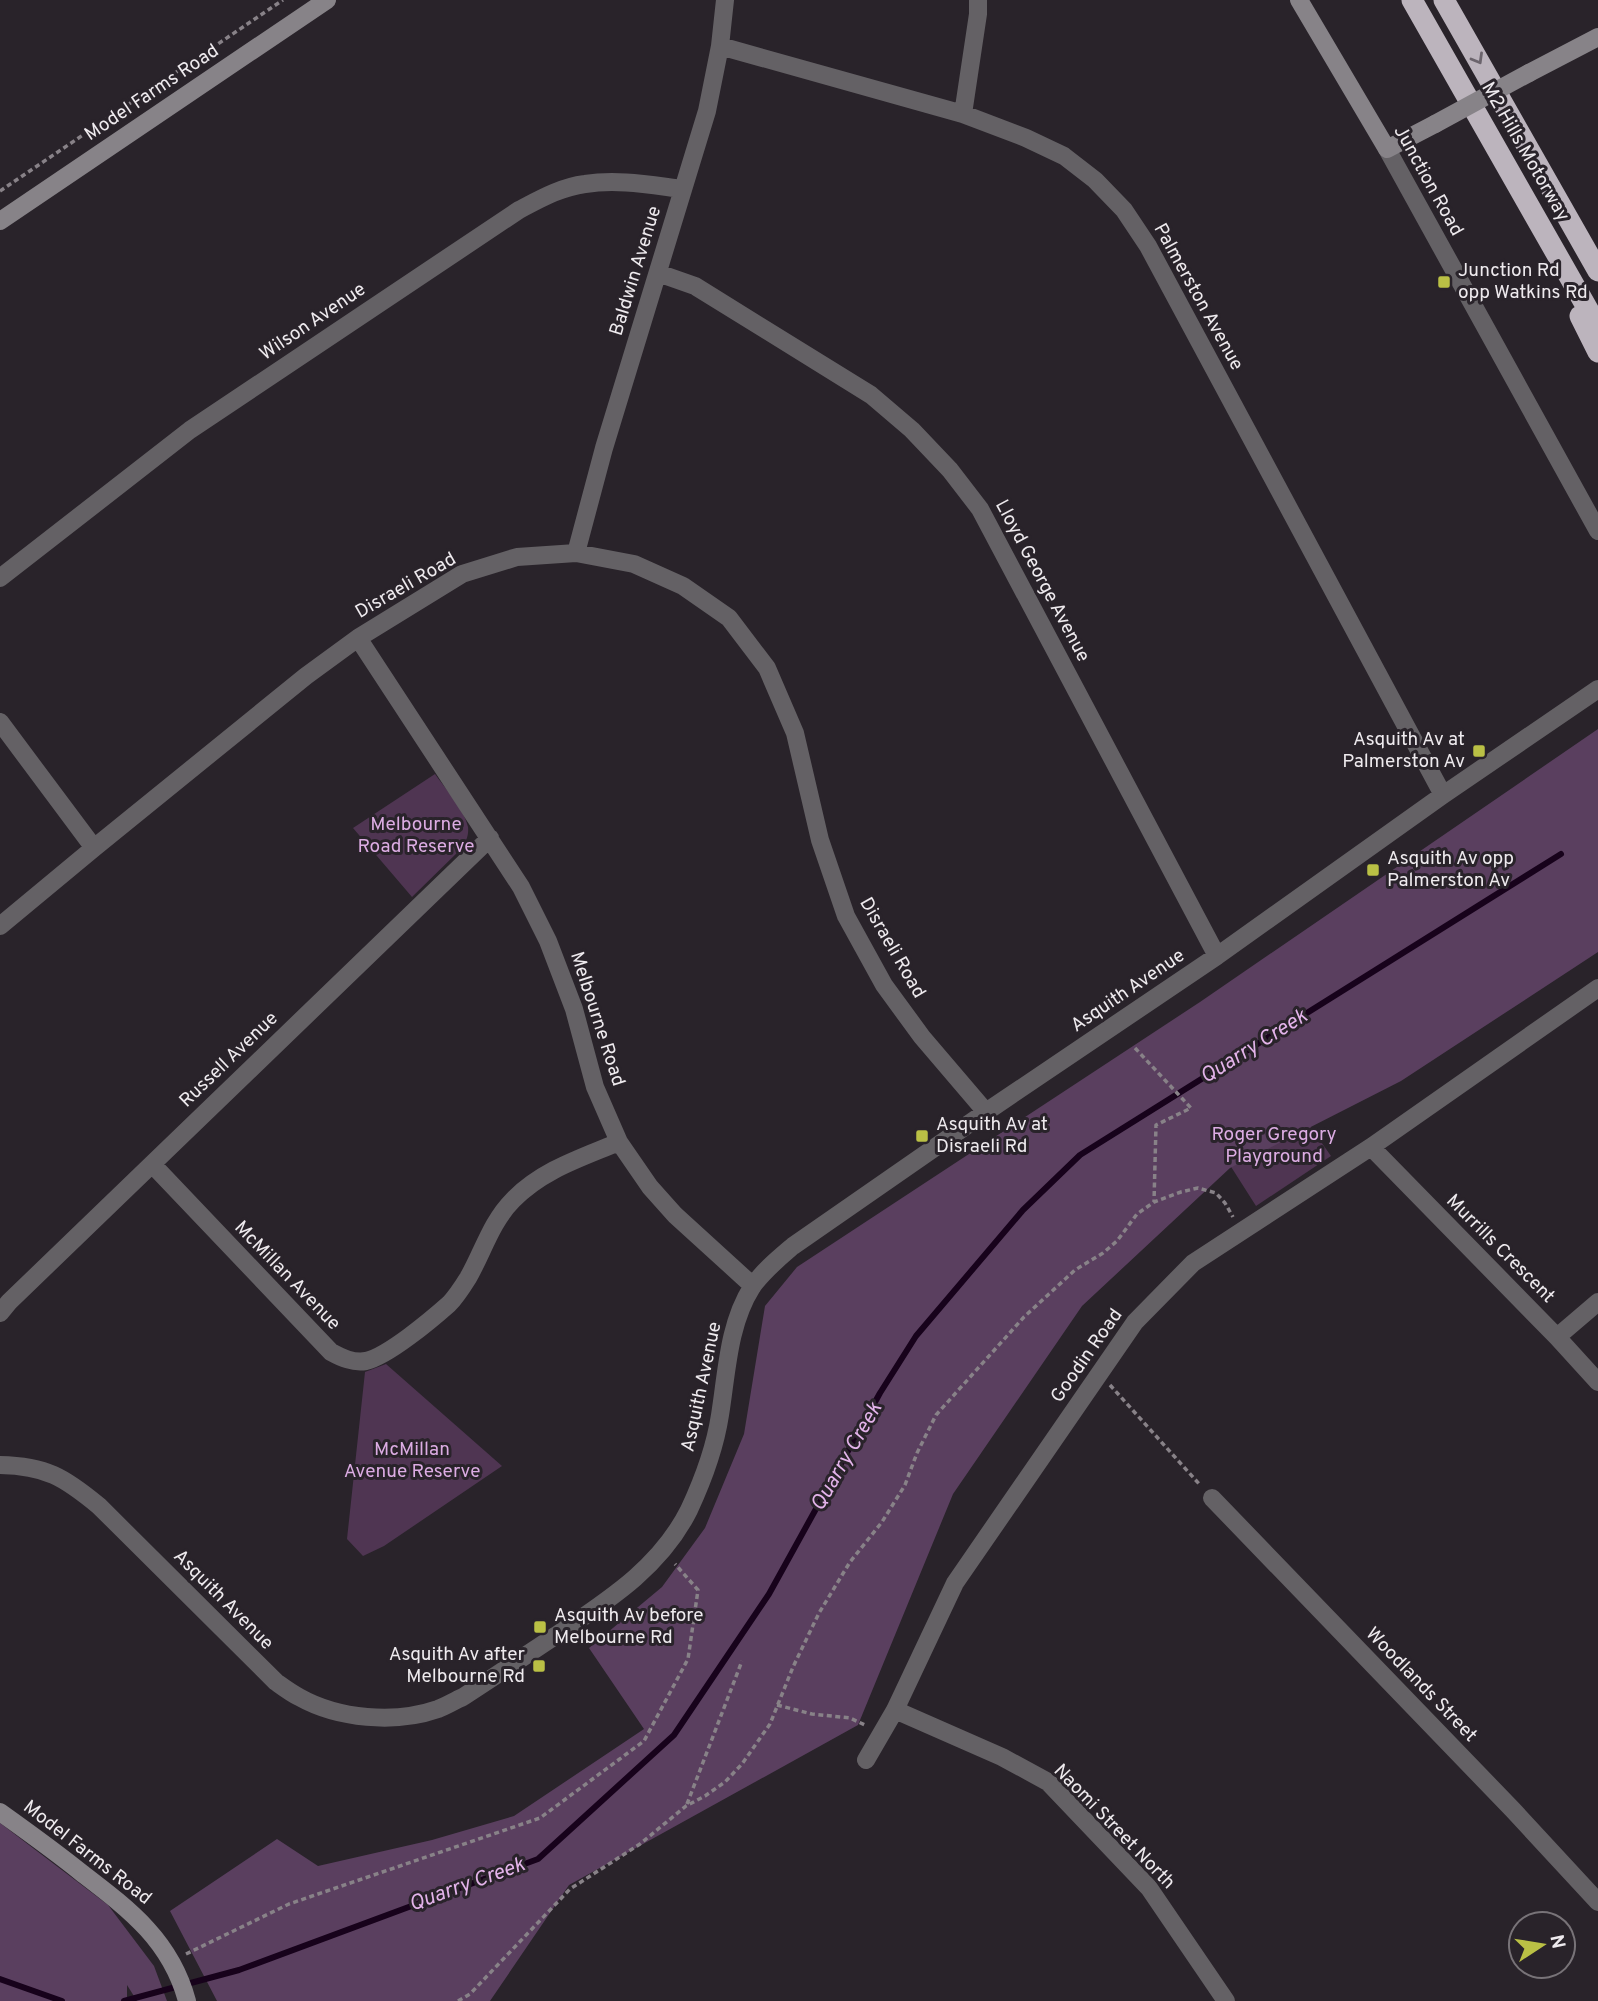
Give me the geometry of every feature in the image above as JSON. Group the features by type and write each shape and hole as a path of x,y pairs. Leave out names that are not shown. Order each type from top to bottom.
{"highway":[{"name":"M2 Hills Motorway","path":"1412,0 1598,327"},
{"name":"M2 Hills Motorway","path":"1444,0 1598,271"},
{"path":"1503,160 1598,352"},
{"path":"1560,204 1598,258"}],"street":[{"name":"Model Farms Road","path":"0,221 327,0"},
{"name":"Baldwin Avenue","path":"576,553 604,448 707,111 720,46 725,0"},
{"path":"963,114 978,0"},
{"name":"Junction Road","path":"1299,0 1387,149 1598,531"},
{"path":"1387,149 1598,37"},
{"name":"Palmerston Avenue","path":"720,46 963,114 1027,138 1064,156 1095,180 1124,211 1148,246 1443,795"},
{"name":"Wilson Avenue","path":"0,578 190,430 519,210 552,193 583,184 621,181 683,189"},
{"name":"Lloyd George Avenue","path":"658,273 695,286 872,395 912,430 950,470 980,509 1217,956"},
{"name":"Disraeli Road","path":"0,926 306,676 358,638 462,574 517,557 576,553 634,564 683,586 729,618 767,668 795,733 820,840 846,916 884,985 922,1037 986,1112"},
{"name":"Melbourne Road","path":"358,638 521,887 548,941 574,1009 595,1087 619,1142 650,1187 675,1215 753,1286"},
{"name":"Asquith Avenue","path":"0,1465 36,1468 75,1486 99,1506 276,1682 300,1698 355,1715 410,1716 463,1697 621,1591 671,1539 703,1479 715,1442 734,1331 744,1302 753,1286 771,1265 816,1228 1217,956 1443,795 1598,689"},
{"path":"0,722 94,848"},
{"name":"Russell Avenue","path":"0,1313 490,838"},
{"name":"Goodin Road","path":"866,1760 895,1710 955,1583 1135,1322 1193,1263 1371,1147 1598,988"},
{"name":"McMillan Avenue","path":"152,1164 331,1352 348,1360 364,1361 393,1348 451,1302 468,1278 492,1227 511,1201 534,1181 556,1168 619,1142"},
{"name":"Murrills Crescent","path":"1371,1147 1598,1382"},
{"path":"1557,1337 1598,1302"},
{"name":"Woodlands Street","path":"1212,1498 1598,1902"},
{"name":"Naomi Street North","path":"895,1710 1002,1757 1048,1782 1149,1888 1226,2001"},
{"name":"Model Farms Road","path":"0,1812 129,1909 159,1942 182,1981 187,2001"}],"path":[{"path":"0,191 283,0"},
{"path":"1135,1048 1191,1108 1156,1125 1154,1202"},
{"path":"458,2001 470,1994 570,1889 640,1844 686,1806 725,1783 742,1764 770,1724 819,1613 850,1562 882,1522 905,1485 936,1415 1024,1317 1075,1270 1110,1247 1137,1214 1154,1202 1198,1188 1216,1193 1242,1231"},
{"path":"1099,1374 1212,1498"},
{"path":"170,1962 289,1904 540,1818 644,1741 688,1659 698,1590 677,1567"},
{"path":"686,1806 742,1661"},
{"path":"778,1705 812,1714 850,1718"}],"green space":[{"name":"Melbourne Road Reserve","path":"435,774 463,814 468,836 462,848 412,897 353,828"},
{"name":"Roger Gregory Playground","path":"1284,1089 1331,1156 1256,1206 1214,1140"},
{"name":"McMillan Avenue Reserve","path":"386,1364 502,1466 384,1546 363,1556 347,1539 365,1372"}],"shaded area":[{"path":"1598,729 1598,952 1401,1081 1230,1168 1082,1306 953,1494 858,1725 569,1885 490,2001 217,2001 170,1911 277,1839 318,1866 432,1840 514,1816 644,1729 589,1648 662,1587 705,1528 744,1434 765,1306 797,1267 1200,1002"},
{"path":"0,1823 108,1905 154,1966 167,2001 137,2001 127,1985 127,2001 0,2001"}],"waterway":[{"name":"Quarry Creek","path":"124,2001 239,1970 538,1859 674,1735 769,1594 880,1393 916,1336 1023,1210 1080,1155 1561,854"},
{"name":"Quarry Creek","path":"0,1979 62,2001"}],"place":[{"name":"Junction Rd opp Watkins Rd","path":"1444,282"},
{"name":"Asquith Av at Palmerston Av","path":"1479,751"},
{"name":"Asquith Av opp Palmerston Av","path":"1373,870"},
{"name":"Asquith Av at Disraeli Rd","path":"922,1136"},
{"name":"Asquith Av before Melbourne Rd","path":"540,1627"},
{"name":"Asquith Av after Melbourne Rd","path":"539,1666"}]}
